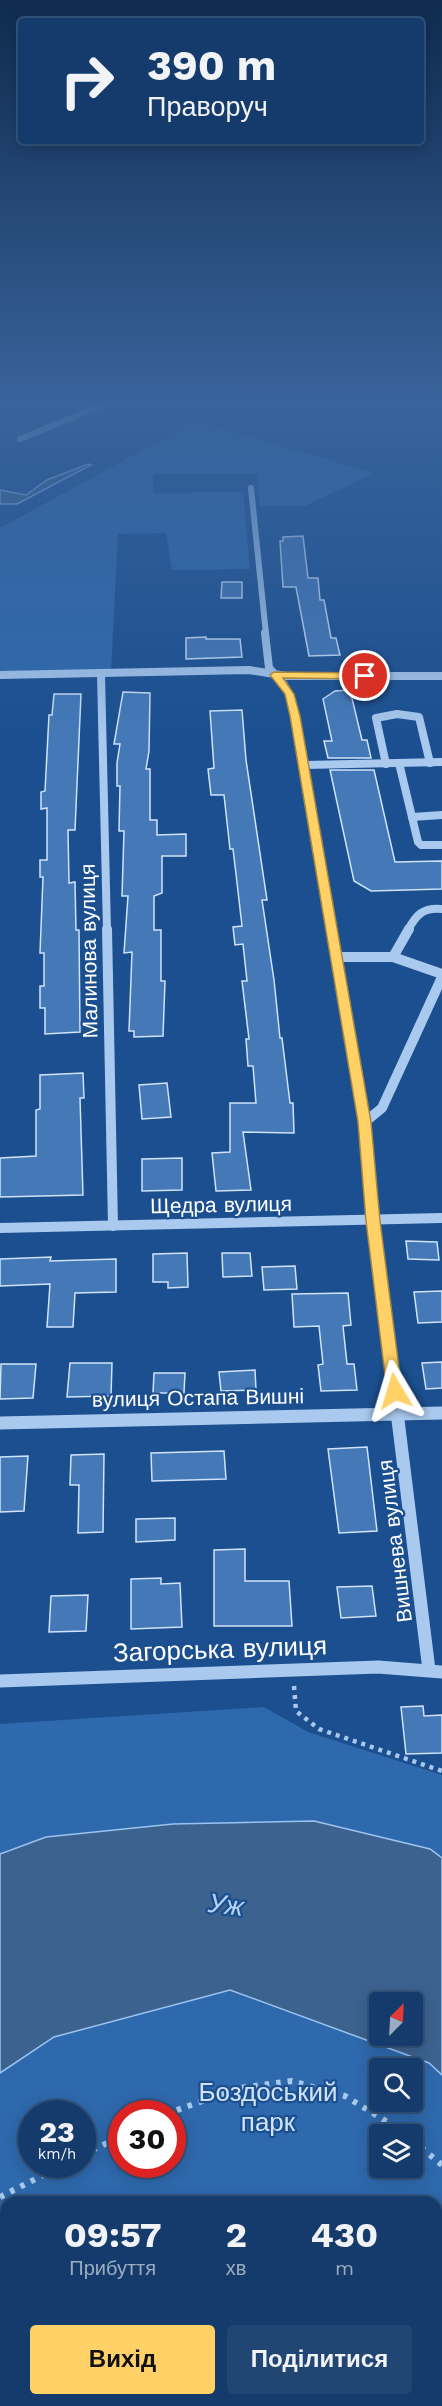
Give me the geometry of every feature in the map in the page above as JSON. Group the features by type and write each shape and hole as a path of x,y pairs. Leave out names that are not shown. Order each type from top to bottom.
{"street":[{"name":"Вишнева вулиця","path":"254,514 269,668 283,683 289,694 305,765 365,1122 373,1221 435,1671"},
{"path":"0,675 101,675 249,670 274,675 442,676"},
{"name":"Малинова вулиця","path":"101,675 113,1226"},
{"path":"386,764 376,718 413,714 419,717 430,763"},
{"path":"305,765 442,762"},
{"path":"399,763 421,845 442,845"},
{"path":"412,817 442,815"},
{"path":"393,957 417,914 432,908 442,909"},
{"path":"337,957 393,957 442,976 382,1108 365,1122"},
{"name":"Щедра вулиця","path":"0,1228 442,1218"},
{"name":"вулиця Остапа Вишні","path":"0,1423 442,1413"},
{"name":"Загорська вулиця","path":"0,1682 378,1667 435,1671"}],"path":[{"path":"293,1670 296,1711 319,1729 442,1771"},
{"path":"186,2107 239,2088 292,2081 345,2096 394,2124"},
{"path":"423,2149 442,2165"},
{"path":"2,2196 37,2178"}],"green space":[{"path":"25,514 245,514 250,569 172,570 166,533 118,534 111,671 0,671 0,528"},
{"path":"264,1707 308,1732 442,1775 442,1858 430,1849 314,1821 173,1824 46,1837 0,1854 0,1724"},
{"name":"Боздоський парк","path":"230,1990 369,2041 369,2046 383,2046 415,2058 369,2058 369,2112 423,2112 423,2061 429,2063 442,2075 442,2196 0,2196 0,2073 54,2037"}],"water":[{"name":"Уж","path":"314,1821 430,1849 442,1858 442,2075 429,2063 423,2061 423,2058 415,2058 383,2046 423,2046 423,1992 369,1992 369,2041 230,1990 54,2037 0,2073 0,1854 46,1837 173,1824"}],"building":[{"path":"303,536 308,578 318,578 320,600 324,600 331,638 336,638 340,655 309,656 296,587 283,587 280,541 283,541 283,537"},
{"path":"222,582 242,582 242,598 221,598"},
{"path":"206,637 206,639 240,639 242,657 186,659 186,638"},
{"path":"350,690 362,740 367,740 371,758 328,758 324,741 332,741 323,699 335,691"},
{"path":"123,692 150,693 149,751 146,769 150,769 150,820 157,820 157,835 186,834 186,856 162,856 162,893 154,896 154,930 161,930 161,981 165,981 163,1036 134,1037 134,1031 129,1031 132,952 124,953 128,896 122,896 124,831 119,831 120,786 117,786 120,744 114,744"},
{"path":"54,694 81,694 75,830 68,830 69,883 75,882 76,930 79,930 80,1032 45,1034 45,1008 40,1008 40,986 44,986 44,953 40,953 43,877 40,877 40,860 47,860 47,808 41,809 41,792 45,791 49,715 52,715"},
{"path":"242,710 246,760 267,900 262,900 280,1038 282,1038 290,1103 293,1103 294,1133 243,1132 251,1190 216,1191 212,1153 230,1152 230,1103 256,1103 253,1066 248,1066 246,1039 249,1039 242,981 247,981 243,944 235,945 233,927 242,926 233,849 230,849 224,795 211,795 208,769 214,768 210,711"},
{"path":"330,770 374,770 395,862 442,861 442,889 371,891 354,881"},
{"path":"83,1073 84,1098 80,1098 83,1195 0,1197 0,1158 36,1156 36,1110 40,1109 40,1075"},
{"path":"167,1083 171,1117 142,1119 139,1085"},
{"path":"182,1158 182,1190 142,1191 142,1159"},
{"path":"406,1241 437,1242 439,1260 408,1259"},
{"path":"187,1253 188,1287 168,1288 168,1282 153,1282 153,1254"},
{"path":"222,1253 250,1253 252,1276 223,1277"},
{"path":"51,1257 50,1261 116,1259 116,1292 75,1293 73,1327 47,1327 50,1284 0,1286 0,1259"},
{"path":"295,1266 297,1289 264,1290 262,1267"},
{"path":"442,1291 442,1322 418,1323 414,1292"},
{"path":"348,1293 351,1325 343,1326 347,1364 354,1364 357,1390 321,1391 318,1365 323,1364 319,1326 294,1327 292,1294"},
{"path":"442,1362 442,1388 426,1389 422,1363"},
{"path":"70,1363 112,1363 111,1396 67,1397"},
{"path":"1,1364 36,1364 33,1398 0,1399"},
{"path":"255,1370 256,1390 221,1391 219,1372"},
{"path":"154,1373 185,1373 184,1393 153,1393"},
{"path":"367,1447 377,1531 339,1533 328,1449"},
{"path":"224,1451 226,1479 152,1481 151,1453"},
{"path":"104,1454 103,1532 78,1533 79,1485 70,1485 71,1455"},
{"path":"28,1456 24,1511 0,1512 0,1457"},
{"path":"175,1518 175,1540 136,1542 136,1519"},
{"path":"245,1549 245,1581 289,1581 292,1626 214,1626 214,1550"},
{"path":"161,1578 161,1584 180,1583 182,1627 131,1629 131,1579"},
{"path":"372,1586 376,1616 341,1618 337,1587"},
{"path":"88,1595 86,1631 49,1632 51,1596"},
{"path":"423,1706 424,1716 442,1715 442,1753 406,1754 401,1707"}],"route":[{"path":"365,676 274,675 283,683 289,694 305,765 365,1122 371,1173 373,1221 395,1391"}]}
